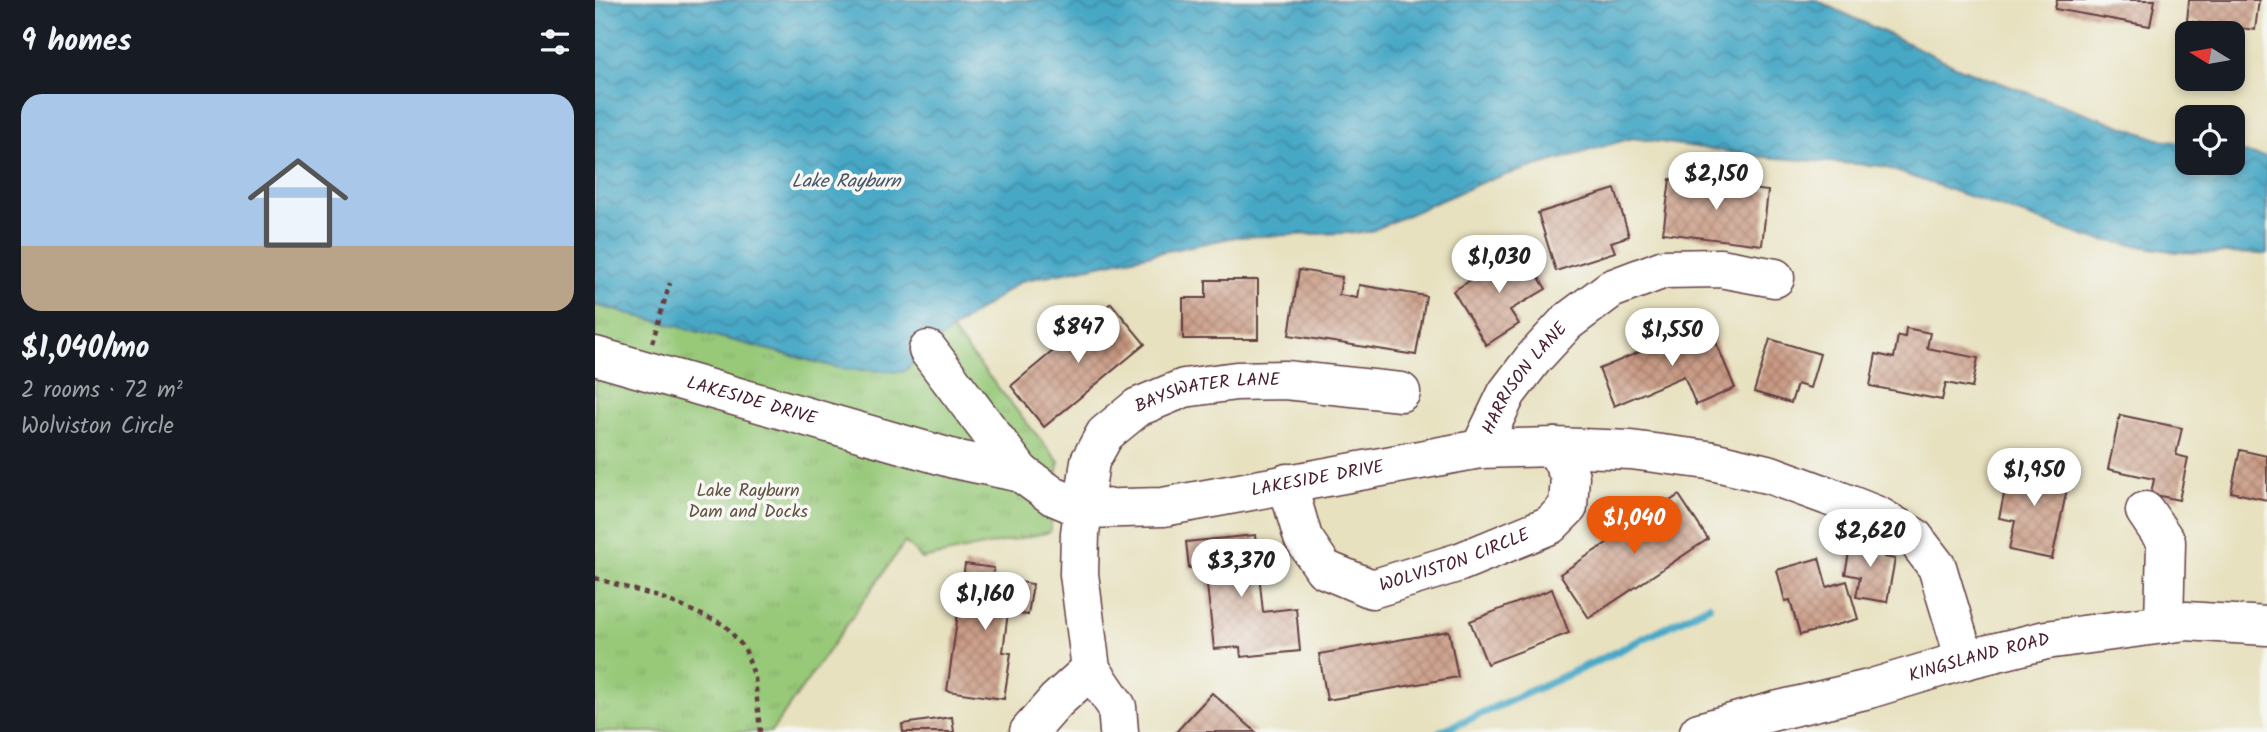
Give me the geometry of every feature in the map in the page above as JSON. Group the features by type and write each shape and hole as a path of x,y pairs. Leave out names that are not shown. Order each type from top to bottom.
{"street":[{"name":"HARRISON LANE","path":"1480,449 1507,393 1533,359 1567,322 1611,289 1664,270 1720,268 1775,278"},
{"path":"928,351 1021,473"},
{"name":"LAKESIDE DRIVE","path":"595,356 954,459 1021,473 1053,496 1084,509 1163,507 1480,449 1555,447 1631,450 1708,460 1771,475 1878,516 1914,537 1937,567 1965,660"},
{"name":"BAYSWATER LANE","path":"1091,669 1079,574 1080,533 1090,461 1105,434 1138,407 1184,388 1236,381 1285,380 1401,391"},
{"name":"WOLVISTON CIRCLE","path":"1287,483 1303,537 1324,569 1372,589 1460,562 1550,525 1568,507 1570,476 1555,447"},
{"path":"2145,511 2166,542 2165,624"},
{"name":"KINGSLAND ROAD","path":"1699,732 1870,689 1965,660 2046,640 2186,621 2267,626"},
{"path":"1029,732 1056,701 1091,669 1117,707 1119,732"}],"path":[{"path":"643,370 670,283"},
{"path":"595,578 665,599 725,625 745,649 755,678 760,732"}],"green space":[{"name":"Lake Rayburn Dam and Docks","path":"595,305 843,369 928,350 951,330 1059,462 1050,532 922,559 905,542 771,732 595,732"}],"water":[{"name":"Lake Rayburn","path":"595,0 1816,0 1962,69 2158,139 2175,142 2175,175 2245,175 2245,153 2267,157 2267,254 2177,252 2090,238 1881,166 1764,157 1632,138 1485,181 1369,232 1235,237 1021,281 951,330 903,372 843,369 595,305"}],"building":[{"path":"2057,0 2155,0 2150,26 2055,9"},
{"path":"2189,0 2259,0 2255,30 2245,29 2245,21 2187,21"},
{"path":"1670,179 1768,191 1762,245 1663,233"},
{"path":"1615,189 1629,236 1611,242 1615,252 1556,271 1538,213"},
{"path":"1522,249 1546,289 1510,310 1519,324 1486,345 1453,291"},
{"path":"1299,270 1342,277 1339,295 1357,298 1359,285 1426,296 1416,355 1289,335"},
{"path":"1206,280 1258,280 1258,339 1183,339 1183,298 1206,298"},
{"path":"1111,303 1145,344 1044,427 1011,386"},
{"path":"1708,323 1735,388 1696,405 1684,376 1614,406 1599,369"},
{"path":"1906,328 1930,333 1927,348 1978,358 1972,388 1946,383 1942,400 1870,386 1876,354 1894,358 1898,336 1905,337"},
{"path":"1770,339 1820,354 1810,388 1797,384 1791,403 1754,392"},
{"path":"2120,415 2182,428 2176,455 2188,458 2179,500 2151,494 2154,479 2108,469"},
{"path":"2240,450 2267,456 2267,500 2231,492"},
{"path":"2011,462 2070,475 2052,559 2009,550 2015,521 1999,518"},
{"path":"1679,495 1708,539 1589,618 1560,574"},
{"path":"1255,535 1263,612 1296,608 1300,651 1241,657 1240,647 1214,649 1205,566 1189,568 1186,542"},
{"path":"1852,537 1886,543 1884,557 1895,559 1887,602 1856,597 1860,577 1845,574"},
{"path":"1819,558 1827,587 1847,581 1858,619 1800,635 1790,600 1785,601 1777,570"},
{"path":"965,564 994,568 992,578 1033,584 1028,615 1008,612 1003,652 1011,653 1004,699 947,691"},
{"path":"1552,589 1569,633 1487,664 1470,621"},
{"path":"1449,631 1458,677 1327,700 1319,654"},
{"path":"1212,693 1256,732 1176,732"},
{"path":"952,717 954,732 903,732 902,724"}],"waterway":[{"path":"1440,732 1602,659 1709,606"}]}
